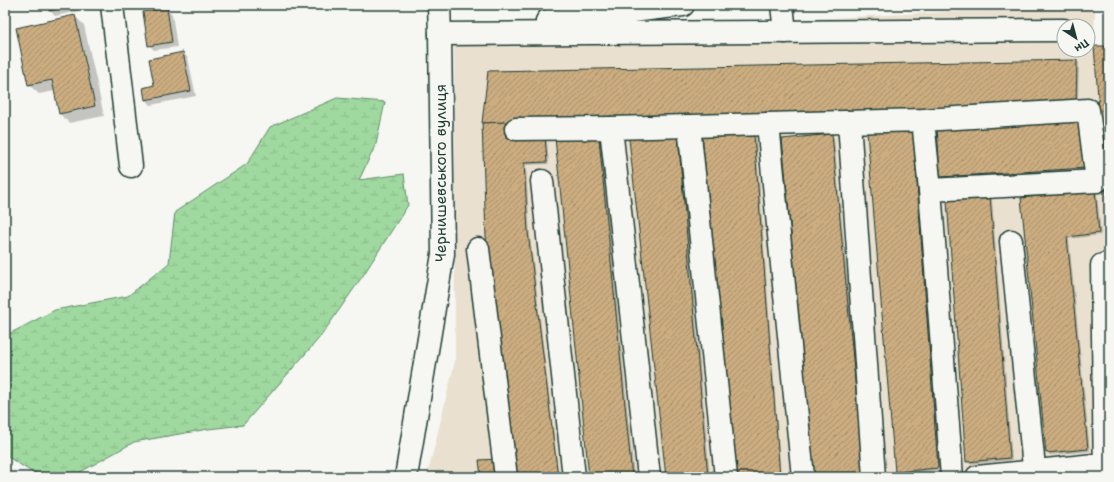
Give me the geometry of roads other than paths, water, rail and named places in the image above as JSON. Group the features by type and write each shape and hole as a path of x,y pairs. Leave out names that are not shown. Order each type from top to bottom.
{"street":[{"path":"112,5 131,166"},
{"name":"Чернишевського вулиця","path":"406,477 443,254 439,5"},
{"path":"440,34 683,5"},
{"path":"782,5 785,32"},
{"path":"440,34 1056,30"},
{"path":"516,129 923,120 1088,110 1097,181 930,190"},
{"path":"923,120 930,190 952,477"},
{"path":"849,122 874,477"},
{"path":"768,124 803,477"},
{"path":"689,126 726,477"},
{"path":"611,128 649,477"},
{"path":"542,181 574,477"},
{"path":"1011,241 1035,474"},
{"path":"478,249 506,477"},
{"path":"977,477 1104,470 1102,265 1109,264"}]}
